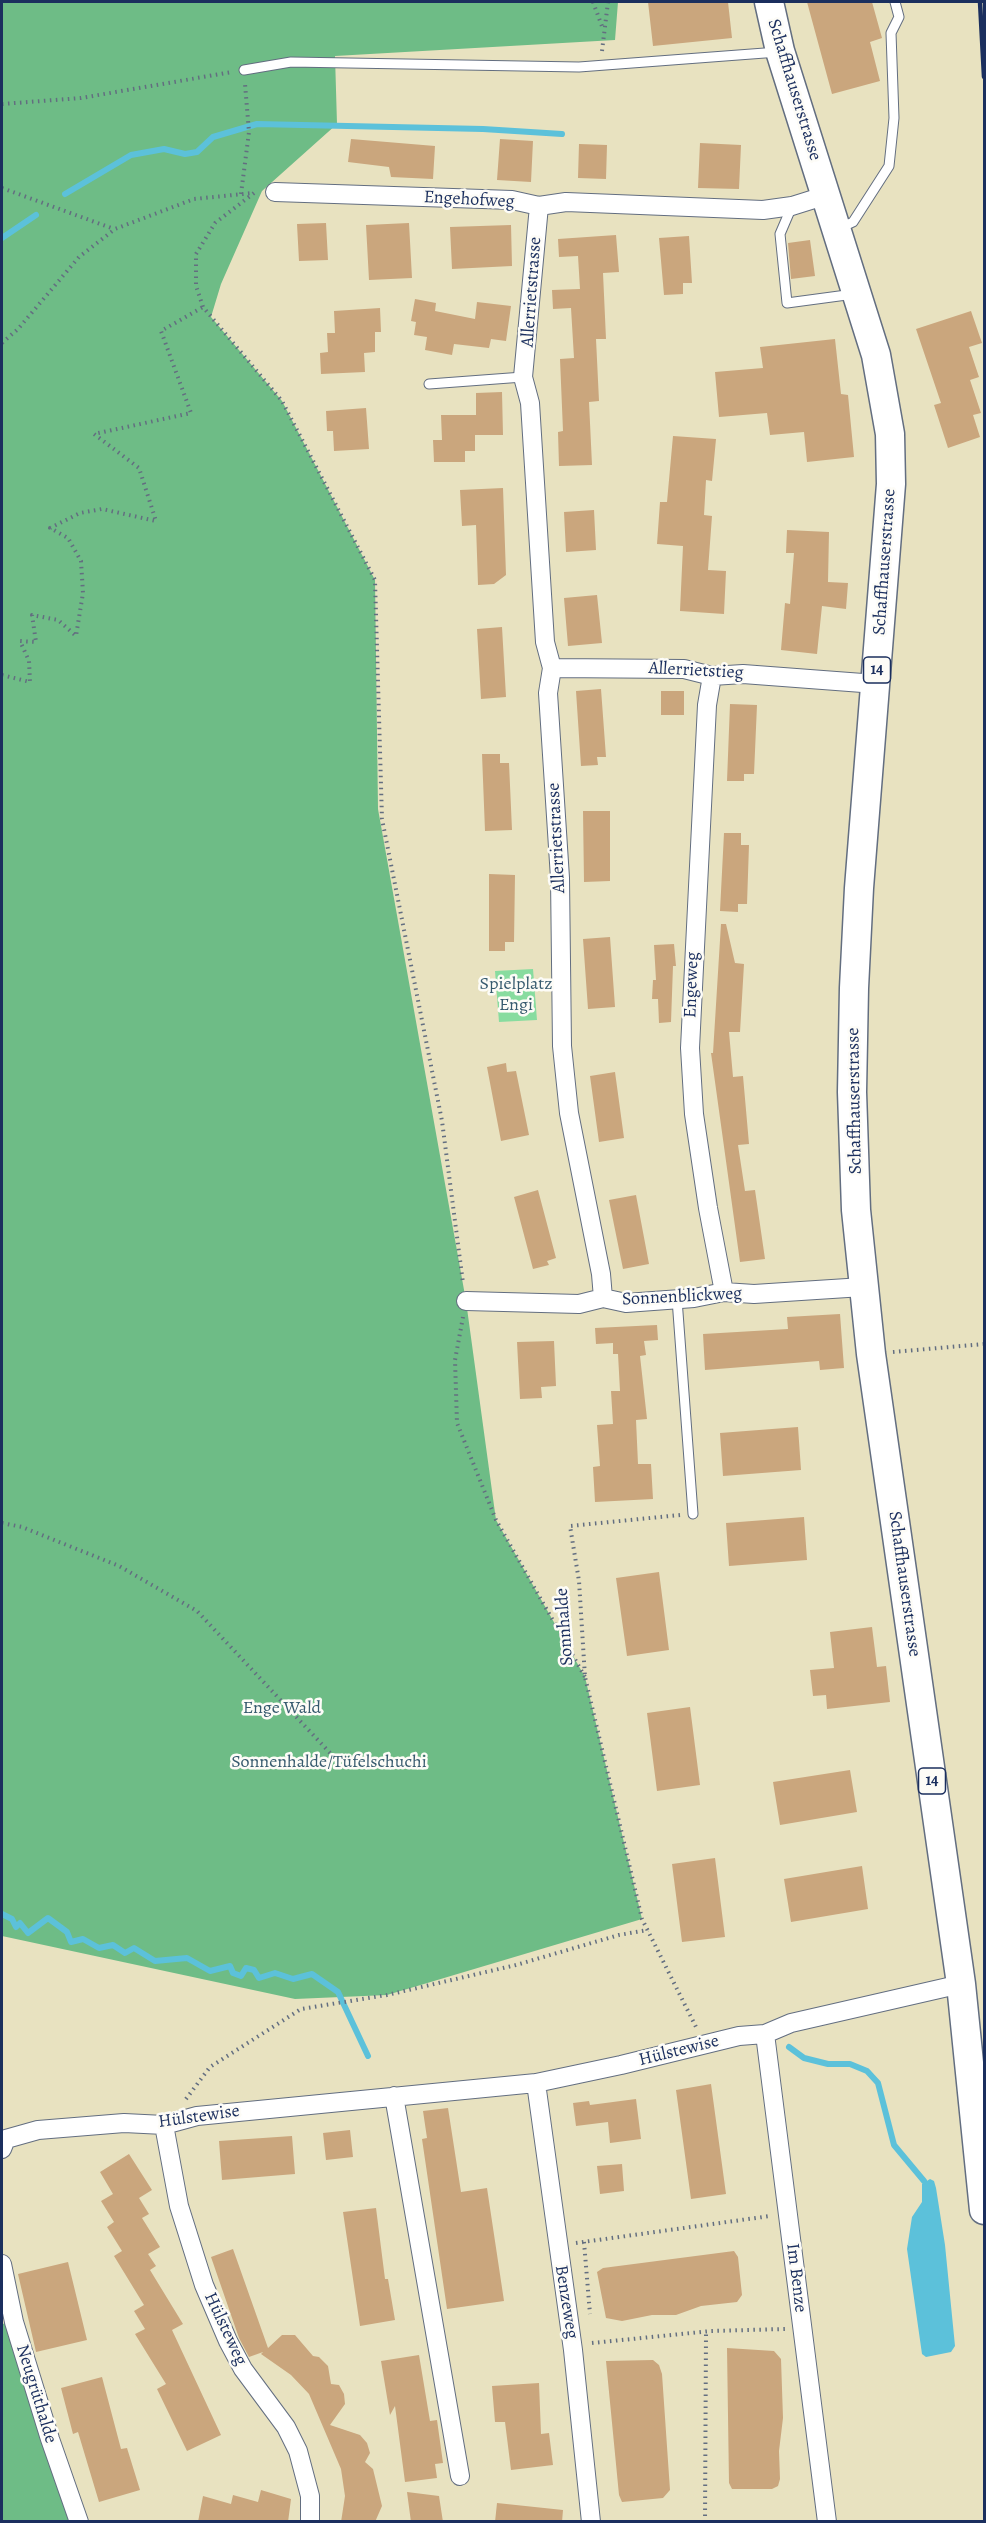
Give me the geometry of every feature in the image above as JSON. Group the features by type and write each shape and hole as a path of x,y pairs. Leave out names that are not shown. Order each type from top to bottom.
{"main road":[{"name":"Schaffhauserstrasse","path":"769,2 780,51 876,355 890,434 891,484 859,888 854,988 852,1092 856,1210 871,1354 961,1984 984,2210"}],"street":[{"name":"Engehofweg","path":"275,192 512,200 539,206 566,202 764,210 792,206 826,195"},
{"name":"Allerrietstrasse","path":"539,206 523,377 530,403 545,642 552,668 548,693 561,878 561,1046 569,1113 601,1274 603,1298"},
{"name":"Allerrietstieg","path":"552,668 684,669 712,676 743,674 876,684"},
{"name":"Engeweg","path":"712,676 707,705 690,1048 695,1125 724,1292"},
{"name":"Sonnenblickweg","path":"466,1301 579,1304 603,1298 626,1303 724,1292 754,1294 863,1287"},
{"name":"Hülstewise","path":"4,2144 38,2130 124,2123 164,2125 197,2116 536,2083 739,2036 765,2034 791,2024 961,1984"},
{"name":"Im Benze","path":"765,2034 827,2522"},
{"name":"Benzeweg","path":"536,2083 573,2350 591,2522"},
{"path":"393,2096 460,2476"},
{"name":"Hülsteweg","path":"164,2125 179,2206 204,2285 228,2342 243,2369 286,2427 298,2451 310,2496 310,2522"},
{"name":"Neugrüthalde","path":"2,2264 14,2322 50,2439 79,2522"}],"lane":[{"path":"837,228 854,222 889,166 894,118 891,33 899,17 896,2"},
{"path":"244,70 291,63 579,67 780,51"},
{"path":"792,206 780,234 787,303 858,294"},
{"path":"429,384 523,377"},
{"path":"677,1299 693,1514"}],"path":[{"path":"593,2 604,32"},
{"path":"601,65 608,2"},
{"path":"2,104 81,98 244,70 249,132 241,194"},
{"path":"2,188 115,229"},
{"path":"2,343 18,329 79,257 115,229 194,199 275,192"},
{"path":"254,193 215,222 196,254 196,286 203,307 282,400 375,580 382,819 442,1121 466,1301 455,1360 457,1423 496,1520 585,1677"},
{"path":"2,675 30,682 29,661 20,641 36,642 32,615 58,620 76,636 83,593 81,561 68,538 50,528 80,513 102,509 156,521 139,468 94,434 191,413 161,331 203,307"},
{"path":"871,1354 984,1344"},
{"name":"Sonnhalde","path":"693,1514 570,1526 579,1581 585,1677 642,1919 696,2025 702,2044"},
{"path":"2,1523 22,1527 119,1566 197,1611 332,1755"},
{"path":"164,2125 210,2067 301,2008 398,1992 516,1965 619,1935 648,1930"},
{"path":"557,2245 789,2214"},
{"path":"592,2343 706,2332 803,2329"},
{"path":"705,2522 706,2332"}],"green space":[{"name":"Enge Wald","path":"2,2 618,2 615,40 335,56 337,124 262,191 221,284 211,317 282,401 375,580 378,809 466,1301 496,1520 585,1677 642,1919 387,1995 295,1999 2,1936"},
{"name":"Spielplatz Engi","path":"533,969 537,1020 499,1022 495,971"},
{"path":"14,2322 79,2521 2,2521 2,2324"}],"water":[{"path":"930,2179 934,2181 936,2188 945,2245 955,2346 951,2352 926,2357 922,2354 907,2249 912,2217 922,2202 922,2184"}],"building":[{"path":"648,2 728,2 732,38 653,46"},
{"path":"807,2 872,2 882,38 870,42 880,81 832,94"},
{"path":"351,139 435,146 433,179 391,177 389,167 348,162"},
{"path":"500,139 533,141 531,182 497,180"},
{"path":"700,143 741,145 739,189 698,188"},
{"path":"579,144 607,145 606,179 578,178"},
{"path":"326,223 328,260 299,261 297,224"},
{"path":"409,223 412,278 369,280 366,225"},
{"path":"511,225 512,266 452,269 450,227"},
{"path":"616,235 619,272 603,273 606,339 596,339 599,401 589,402 592,465 559,466 558,432 563,431 560,359 574,358 571,308 553,309 552,290 580,289 578,256 559,257 558,239"},
{"path":"689,236 692,283 683,283 683,294 664,295 659,238"},
{"path":"810,240 815,276 791,279 788,243"},
{"path":"415,299 436,303 435,311 475,319 477,302 511,306 506,341 491,339 489,348 454,344 452,355 425,350 427,337 414,335 416,322 411,321"},
{"path":"380,308 381,332 375,332 375,352 364,353 365,372 321,374 320,353 328,352 327,333 335,333 334,311"},
{"path":"971,311 982,343 969,347 979,377 970,380 981,413 973,415 980,437 948,448 934,405 941,403 916,329"},
{"path":"835,339 841,394 848,395 854,457 807,462 804,432 770,435 767,413 719,417 715,372 763,368 760,347"},
{"path":"502,392 503,435 475,435 475,451 465,451 465,462 434,462 433,440 442,440 441,415 476,415 476,393"},
{"path":"366,408 369,449 334,451 333,431 327,431 326,411"},
{"path":"673,436 716,439 712,481 706,480 704,515 712,516 708,570 726,571 724,614 680,611 683,546 657,544 660,502 667,502"},
{"path":"503,488 506,575 494,584 478,585 476,525 462,526 460,490"},
{"path":"594,510 596,550 566,552 564,512"},
{"path":"787,530 829,532 828,582 848,583 846,609 822,606 817,654 781,650 785,603 790,604 794,553 786,553"},
{"path":"597,595 602,643 568,646 564,598"},
{"path":"502,627 506,697 481,699 477,629"},
{"path":"601,689 606,757 597,757 598,765 581,766 576,691"},
{"path":"661,691 684,691 684,715 661,715"},
{"path":"730,704 757,705 754,774 744,774 744,781 727,781"},
{"path":"482,754 500,754 500,763 509,763 512,830 485,831"},
{"path":"583,811 610,811 610,881 584,882"},
{"path":"724,833 741,833 741,845 749,845 747,904 738,904 738,912 720,911"},
{"path":"489,874 515,875 514,942 505,942 505,951 489,951"},
{"path":"721,924 726,924 735,963 744,964 740,1032 729,1032 733,1077 743,1076 749,1144 738,1145 745,1191 755,1190 765,1259 740,1262 711,1053 713,1053"},
{"path":"610,937 615,1007 588,1009 583,939"},
{"path":"674,944 676,966 673,966 671,1022 659,1023 658,999 652,999 653,980 656,980 654,945"},
{"path":"506,1063 507,1072 516,1071 529,1135 501,1141 487,1067"},
{"path":"615,1072 624,1138 599,1142 590,1076"},
{"path":"538,1190 556,1258 547,1261 549,1265 533,1269 514,1197"},
{"path":"636,1195 649,1264 623,1269 609,1200"},
{"path":"840,1314 844,1368 820,1370 819,1361 705,1370 703,1334 788,1329 787,1317"},
{"path":"657,1325 658,1340 644,1341 646,1355 640,1356 647,1419 636,1420 638,1464 651,1464 653,1499 595,1502 593,1467 600,1466 597,1425 613,1424 611,1391 620,1391 618,1354 613,1354 613,1343 596,1344 595,1328"},
{"path":"554,1341 556,1386 541,1387 542,1398 520,1399 517,1342"},
{"path":"798,1427 801,1470 723,1476 720,1433"},
{"path":"804,1517 807,1560 729,1566 726,1523"},
{"path":"659,1572 669,1650 627,1656 616,1578"},
{"path":"872,1627 877,1667 886,1666 890,1702 827,1709 826,1695 813,1696 810,1670 834,1668 830,1632"},
{"path":"690,1707 700,1785 657,1791 647,1713"},
{"path":"850,1770 857,1812 780,1825 773,1782"},
{"path":"715,1858 725,1937 682,1942 672,1864"},
{"path":"862,1866 868,1909 791,1922 784,1879"},
{"path":"711,2084 726,2194 691,2199 676,2090"},
{"path":"636,2099 641,2139 610,2143 608,2122 576,2126 573,2103 589,2101 590,2105"},
{"path":"448,2108 461,2192 487,2188 504,2301 447,2309 422,2139 427,2138 423,2111"},
{"path":"350,2130 353,2157 326,2160 323,2133"},
{"path":"292,2136 295,2174 222,2180 219,2141"},
{"path":"129,2154 152,2190 139,2198 149,2214 142,2218 160,2247 148,2254 156,2266 150,2270 183,2324 172,2330 221,2435 187,2451 157,2389 166,2384 135,2334 145,2329 134,2311 144,2305 114,2256 122,2251 107,2227 114,2222 101,2201 113,2194 100,2172"},
{"path":"622,2164 624,2191 600,2194 597,2166"},
{"path":"376,2208 385,2279 388,2279 395,2320 360,2326 343,2212"},
{"path":"233,2249 268,2348 282,2335 295,2335 313,2356 319,2357 328,2366 331,2384 339,2385 344,2394 345,2404 330,2425 360,2435 367,2443 370,2453 365,2462 373,2469 382,2506 375,2522 341,2522 345,2496 341,2469 309,2394 291,2375 261,2354 263,2352 249,2357 239,2338 211,2257"},
{"path":"734,2251 738,2257 742,2295 737,2302 701,2306 676,2315 652,2315 622,2321 606,2318 597,2272 603,2268"},
{"path":"68,2262 87,2340 36,2352 18,2274"},
{"path":"727,2348 774,2351 781,2359 783,2418 779,2451 780,2479 778,2486 772,2489 732,2489 729,2483"},
{"path":"419,2355 430,2421 437,2420 443,2463 435,2464 437,2478 405,2482 395,2406 390,2415 381,2361"},
{"path":"653,2360 659,2365 662,2374 670,2490 663,2498 622,2502 619,2495 606,2361"},
{"path":"102,2377 121,2449 127,2448 140,2490 99,2502 78,2432 73,2434 61,2388"},
{"path":"539,2383 541,2434 549,2433 553,2465 511,2470 505,2422 495,2422 492,2386"},
{"path":"261,2490 291,2499 288,2522 198,2522 203,2496 231,2504 233,2495 258,2502"},
{"path":"407,2492 439,2496 443,2522 411,2522"},
{"path":"497,2503 563,2510 562,2522 495,2522"}],"waterway":[{"path":"65,194 131,155 164,149 185,154 197,152 213,137 257,124 483,129 562,134"},
{"path":"2,238 36,215"},
{"path":"2,1914 12,1919 16,1927 20,1923 28,1933 48,1918 67,1932 71,1942 83,1939 99,1948 113,1945 125,1953 134,1948 155,1961 187,1958 210,1971 230,1966 233,1973 241,1976 246,1968 254,1970 259,1978 275,1973 293,1979 312,1974 338,1992 368,2056"},
{"path":"789,2047 804,2058 828,2064 850,2064 867,2071 878,2083 894,2145 924,2181"}],"railway":[{"path":"980,2 984,77"}],"park label":[{"name":"Sonnenhalde/Tüfelschuchi","path":"329,1763"}]}
